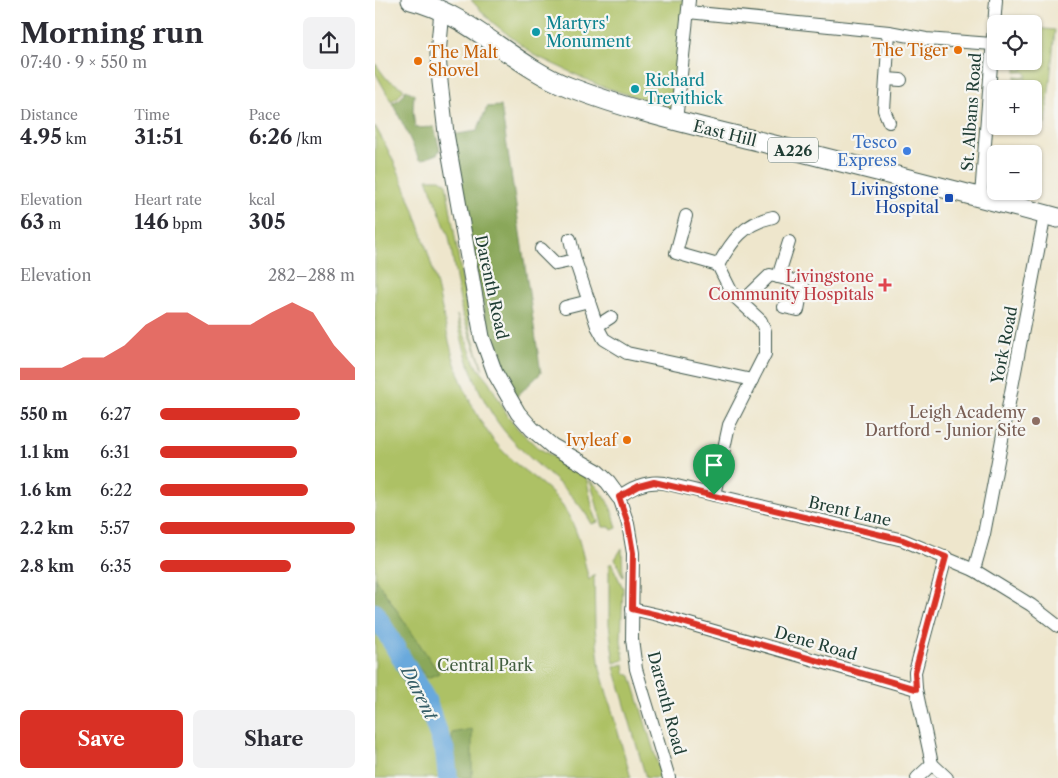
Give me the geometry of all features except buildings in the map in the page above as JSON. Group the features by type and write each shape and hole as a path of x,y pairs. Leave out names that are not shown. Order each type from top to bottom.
{"main road":[{"name":"East Hill","path":"413,0 442,11 489,38 532,68 561,84 609,101 676,120 981,196 1052,216"}],"street":[{"name":"St. Albans Road","path":"996,15 997,0"},
{"path":"676,120 688,6 889,32 926,39 987,44"},
{"name":"Darenth Road","path":"442,11 438,54 446,133 482,337 495,373 518,413 532,430 552,446 595,471 609,482 619,497 628,524 633,553 632,639 636,670 669,778"},
{"path":"889,32 884,110 889,122"},
{"name":"St. Albans Road","path":"981,196 991,70"},
{"path":"886,79 901,80"},
{"path":"686,216 676,253 718,265 733,295 761,321 765,331 765,354 729,425 714,495"},
{"name":"York Road","path":"974,570 984,534 1052,216"},
{"path":"718,265 745,228 763,219 773,217"},
{"path":"570,239 597,326 604,338 627,353 752,380"},
{"path":"778,277 789,242"},
{"path":"541,248 556,264 575,260"},
{"path":"742,302 770,275 803,283 798,310 784,307"},
{"path":"565,307 589,301"},
{"path":"597,326 611,317"},
{"name":"Brent Lane","path":"619,497 639,486 654,482 903,540 974,570 1031,605 1058,626"},
{"path":"946,557 915,672 916,689 932,764 947,778"},
{"name":"Dene Road","path":"632,609 916,689"},
{"path":"917,778 932,764"}],"green space":[{"path":"471,0 686,0 672,109 598,85 534,55 492,22"},
{"path":"1042,29 1055,30 1046,123 1042,123 1042,80 1015,78 1015,76 1027,77 1025,72 1016,72 1016,70 1042,70"},
{"path":"375,63 386,78 404,89 398,97 391,101 375,72"},
{"path":"406,90 414,94 415,128 434,127 440,150 437,154 422,160 419,159 392,103 400,99"},
{"path":"501,106 541,373 514,399 489,339 452,135 477,131 487,107"},
{"name":"Central Park","path":"375,126 401,177 415,212 427,249 452,353 468,397 485,428 499,447 558,500 571,519 575,529 589,580 594,575 595,628 600,669 631,778 375,778"},
{"path":"427,179 440,179 446,183 470,330 483,370 462,313 449,237"},
{"path":"457,315 475,364 489,382 508,416 518,429 537,447 586,476 593,510 598,522 592,524 575,500 514,442 493,415 476,383 464,349"},
{"path":"590,480 608,502 617,528 612,530 610,527 603,527"},
{"path":"622,548 623,577 615,559"},
{"path":"611,563 623,588 621,641 624,660 614,663 609,624 609,565"},
{"path":"375,578 439,673 427,678 403,649 375,603"},
{"path":"624,664 625,673 631,676 662,778 646,778 614,667"},
{"path":"472,729 472,778 452,778 452,733"}],"waterway":[{"name":"Darent","path":"375,613 426,700 445,751 448,778"}],"place":[{"name":"Martyrs' Monument","path":"536,32"},
{"name":"The Tiger","path":"958,50"},
{"name":"The Malt Shovel","path":"418,61"},
{"name":"Richard Trevithick","path":"635,89"},
{"name":"Tesco Express","path":"907,151"},
{"name":"Livingstone Hospital","path":"949,198"},
{"name":"Livingstone Community Hospitals","path":"885,285"},
{"name":"Leigh Academy Dartford - Junior Site","path":"1036,421"},
{"name":"Ivyleaf","path":"627,440"}],"route":[{"path":"654,482 714,495 903,540 946,557 915,672 916,689 632,609 633,553 628,524 619,497 639,486 654,482"}]}
